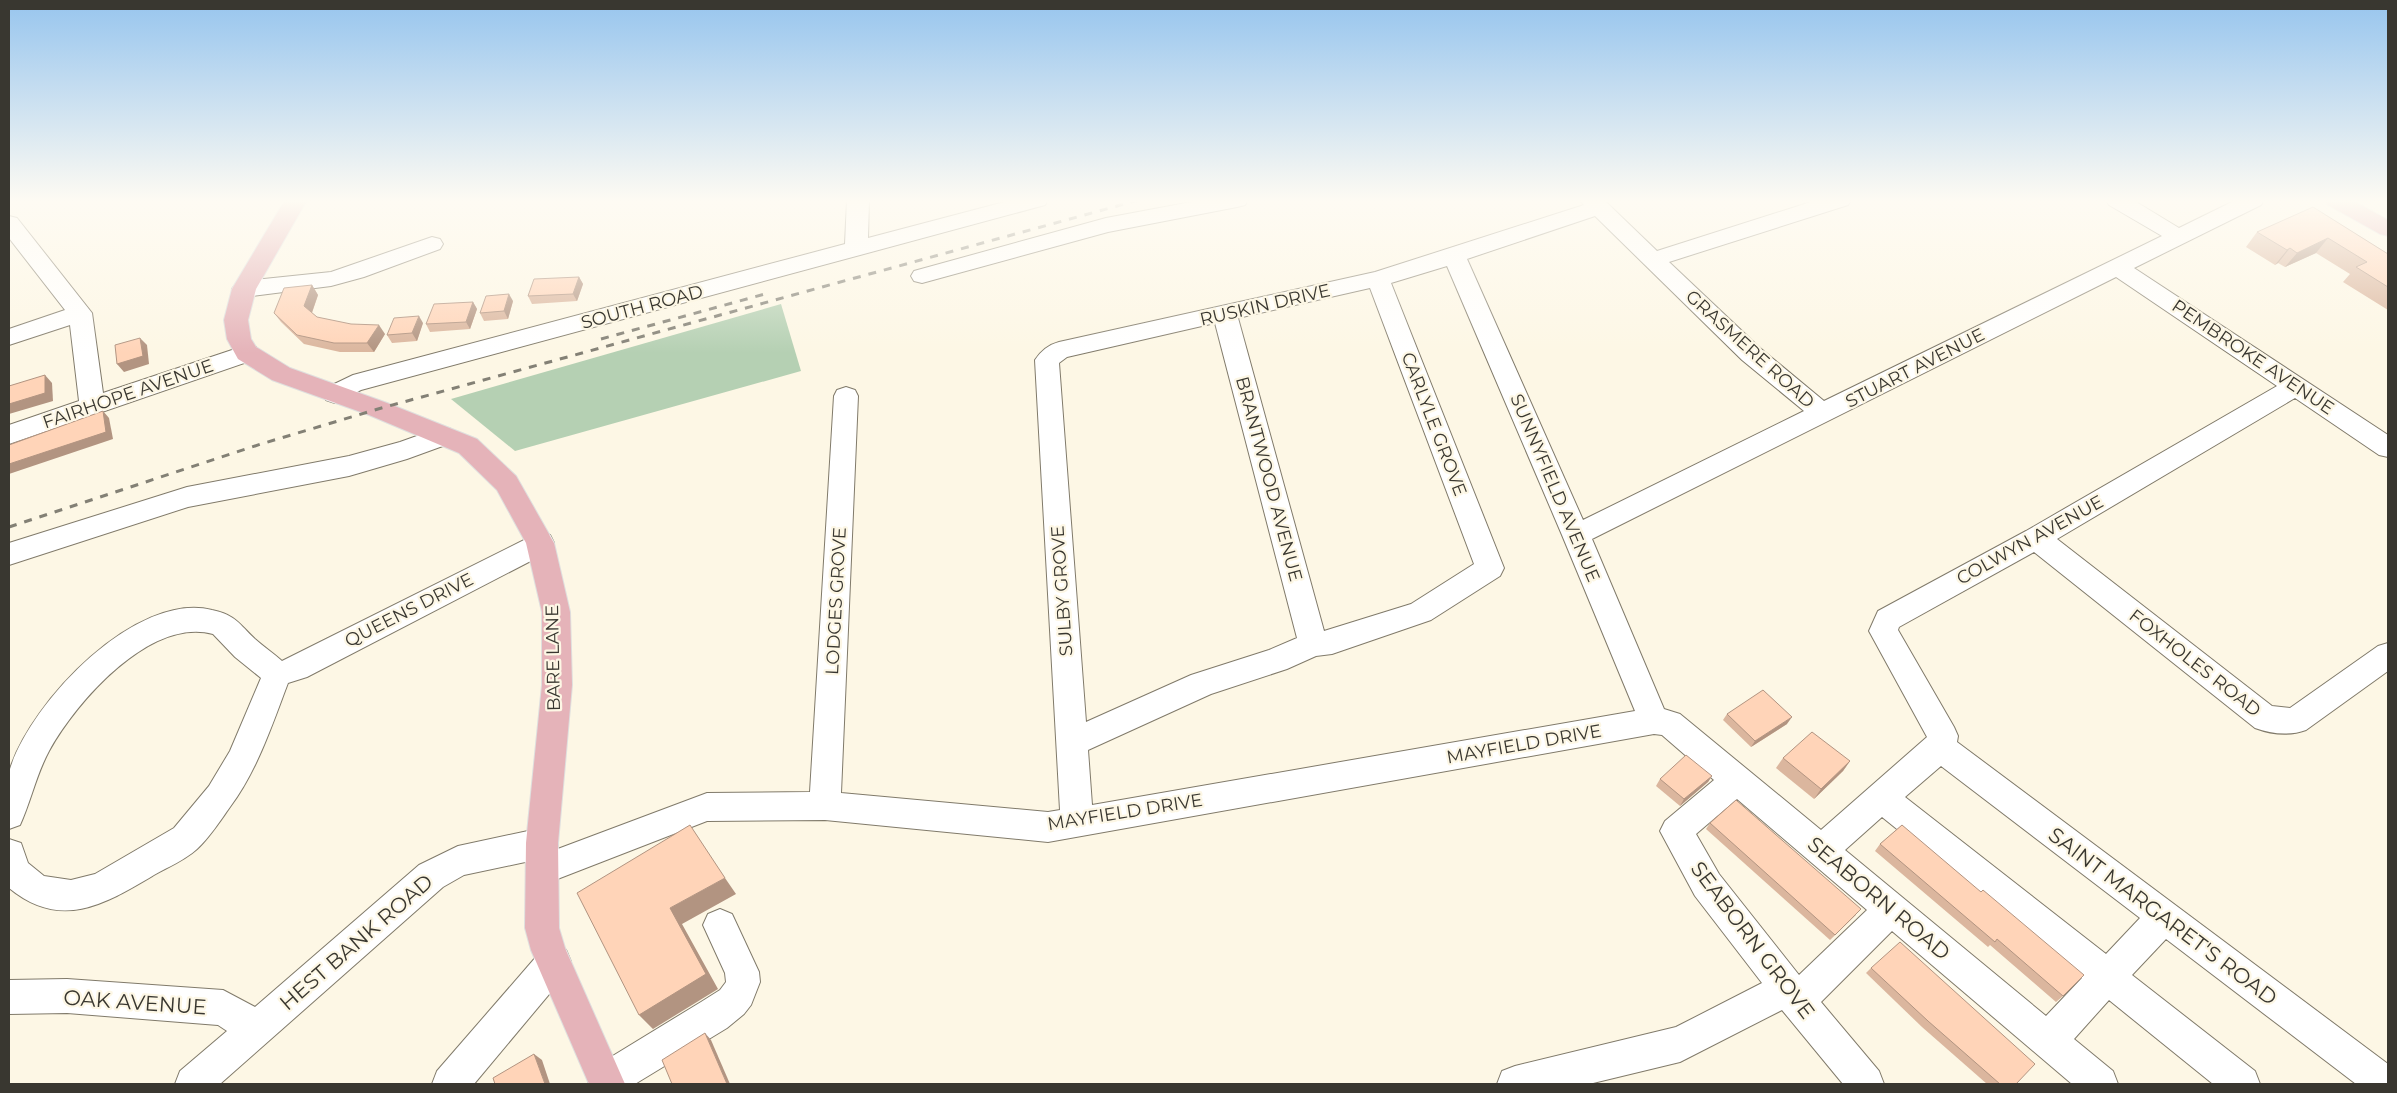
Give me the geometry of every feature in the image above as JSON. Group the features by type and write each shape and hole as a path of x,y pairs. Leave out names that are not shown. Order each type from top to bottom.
{"main road":[{"path":"247,354 239,340 236,320 244,289 266,251"},
{"name":"BARE LANE","path":"247,354 282,374 468,446 507,483 540,543 556,612 557,685 542,856 542,928 554,962 606,1083"}],"street":[{"path":"31,251 80,313 92,406"},
{"path":"244,289 331,279 413,251"},
{"name":"SOUTH ROAD","path":"335,394 353,384 849,251"},
{"path":"922,276 1012,251"},
{"name":"RUSKIN DRIVE","path":"1047,360 1059,350 1224,315 1378,279 1468,251"},
{"name":"GRASMERE ROAD","path":"1643,251 1751,354 1823,414"},
{"path":"1652,260 1680,251"},
{"name":"STUART AVENUE","path":"1576,535 1823,414 2147,251"},
{"name":"SUNNYFIELD AVENUE","path":"1454,256 1576,535 1654,721"},
{"name":"PEMBROKE AVENUE","path":"2117,266 2388,448"},
{"name":"CARLYLE GROVE","path":"1312,644 1332,642 1421,612 1490,568 1378,279"},
{"path":"9,337 80,313"},
{"name":"BRANTWOOD AVENUE","path":"1224,315 1312,644"},
{"name":"FAIRHOPE AVENUE","path":"9,435 247,354"},
{"name":"SULBY GROVE","path":"1047,360 1077,822"},
{"name":"COLWYN AVENUE","path":"1940,747 1943,736 1883,631 1888,619 2036,538 2296,386"},
{"name":"LODGES GROVE","path":"825,806 846,396"},
{"path":"9,554 187,497 349,466 407,450 442,436"},
{"name":"FOXHOLES ROAD","path":"2036,538 2266,719 2295,720 2388,656"},
{"name":"QUEENS DRIVE","path":"277,675 297,668 540,543"},
{"path":"9,816 17,784 45,730 71,697 97,670 122,648 146,632 168,622 187,618 208,620 224,626 277,675 243,758 220,796 185,838 102,888 71,896 36,890 14,872 9,854"},
{"path":"1072,743 1202,684 1277,660 1312,644"},
{"name":"MAYFIELD DRIVE","path":"542,856 707,807 825,806 1048,826 1654,721"},
{"name":"SEABORN ROAD","path":"1654,721 1669,723 1823,849 2100,1084"},
{"path":"1823,849 1940,747"},
{"name":"SAINT MARGARET'S ROAD","path":"1940,747 2385,1084"},
{"name":"SEABORN GROVE","path":"1737,780 1676,831 1707,886 1792,995 1866,1084"},
{"path":"1882,798 2242,1084"},
{"name":"HEST BANK ROAD","path":"193,1084 431,876 458,861 542,856"},
{"path":"1516,1084 1680,1044 1792,995 1892,908"},
{"path":"2048,1040 2164,916"},
{"path":"606,1083 714,1015 732,1002 739,993 743,982 742,972 720,925"},
{"path":"450,1084 554,962"},
{"name":"OAK AVENUE","path":"9,997 67,996 223,1008 256,1028"}],"green space":[{"path":"781,304 801,371 515,451 451,399"}],"building":[{"path":"2349,251 2383,251 2388,254 2388,287 2356,267 2367,262"},
{"path":"579,277 573,294 528,296 534,279"},
{"path":"312,285 304,306 317,317 351,324 379,325 367,343 334,343 297,335 274,313 284,288"},
{"path":"509,294 504,311 480,313 486,296"},
{"path":"473,302 466,322 426,324 434,304"},
{"path":"419,316 412,333 387,335 394,318"},
{"path":"140,338 143,356 117,364 115,345"},
{"path":"45,375 45,393 9,404 9,386"},
{"path":"103,411 106,432 9,464 9,445"},
{"path":"1763,690 1792,717 1755,741 1727,714"},
{"path":"1812,732 1850,761 1821,789 1783,758"},
{"path":"1686,755 1712,776 1684,799 1660,779"},
{"path":"1736,800 1861,909 1835,935 1710,823"},
{"path":"690,825 725,878 670,908 706,974 639,1015 577,893"},
{"path":"1902,825 2084,975 2063,996 1997,939 1995,942 1880,844"},
{"path":"1900,942 2035,1064 2016,1084 2000,1084 1871,968"},
{"path":"705,1033 727,1084 672,1084 662,1060"},
{"path":"534,1054 545,1084 495,1084 493,1078"}],"railway":[{"path":"9,527 261,444 378,409 953,251"},
{"path":"601,339 765,294"}]}
